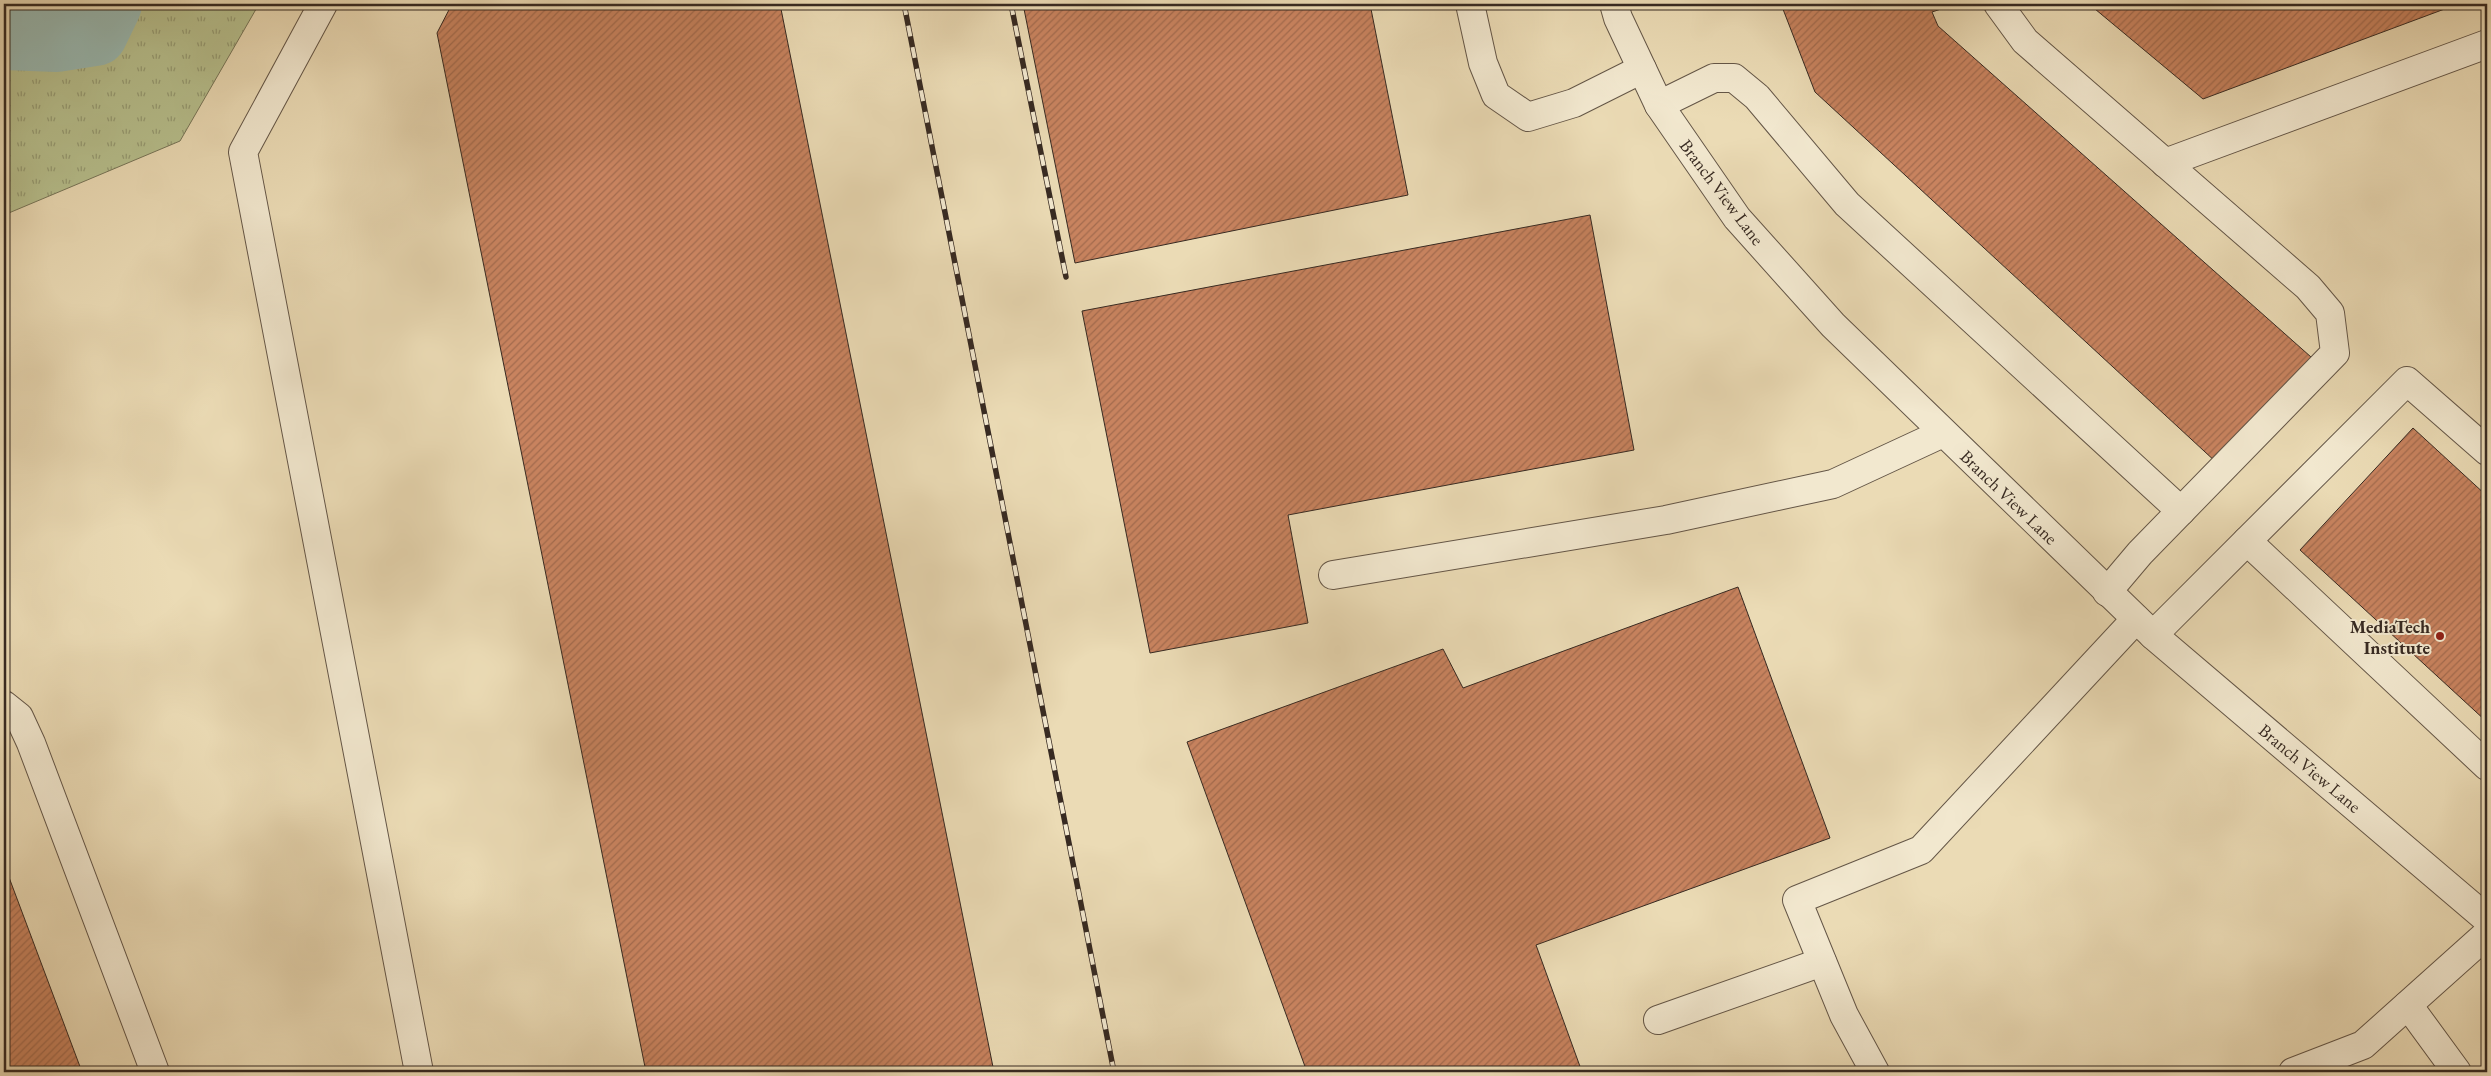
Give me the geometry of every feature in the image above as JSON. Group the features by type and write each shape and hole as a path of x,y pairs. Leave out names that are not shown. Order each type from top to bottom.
{"street":[{"path":"323,4 243,152 419,1072"},
{"path":"1470,4 1483,63 1496,95 1528,117 1574,103 1642,70"},
{"name":"Branch View Lane","path":"1614,4 1618,18 1659,105 1737,218 1833,325 2145,627 2487,918"},
{"path":"1998,4 2025,41 2308,287 2330,314 2335,353 2140,553 2107,592"},
{"path":"2165,163 2487,44"},
{"path":"1659,105 1714,78 1734,78 1757,97 1847,204 2181,511"},
{"path":"1875,1072 1844,1015 1797,900 1921,850 2145,627 2247,541 2406,381 2487,451"},
{"path":"1333,575 1666,520 1832,484 1943,433"},
{"path":"2247,541 2487,766"},
{"path":"4,706 18,717 31,743 155,1072"},
{"path":"2293,1072 2363,1045 2487,934"},
{"path":"1658,1020 1822,962"},
{"path":"2408,1005 2457,1072"}],"green space":[{"path":"4,4 259,4 180,141 4,215"}],"building":[{"path":"452,4 780,4 994,1072 646,1072 437,33"},
{"path":"1023,4 1370,4 1408,195 1075,263"},
{"path":"1781,4 1942,4 1944,8 1932,12 1938,26 2311,357 2217,463 1815,92"},
{"path":"2089,4 2458,4 2203,99"},
{"path":"1590,215 1634,450 1288,515 1308,623 1150,653 1082,311"},
{"name":"MediaTech Institute","path":"2413,428 2487,496 2487,722 2300,550"},
{"path":"1738,587 1830,838 1536,945 1582,1072 1307,1072 1187,742 1443,649 1463,688"},
{"path":"4,864 82,1072 4,1072"}],"waterway":[{"path":"4,37 57,39 95,33 109,4"}],"railway":[{"path":"904,4 1114,1072"},
{"path":"1011,4 1066,277"}],"place":[{"name":"MediaTech Institute","path":"2440,636"}]}
